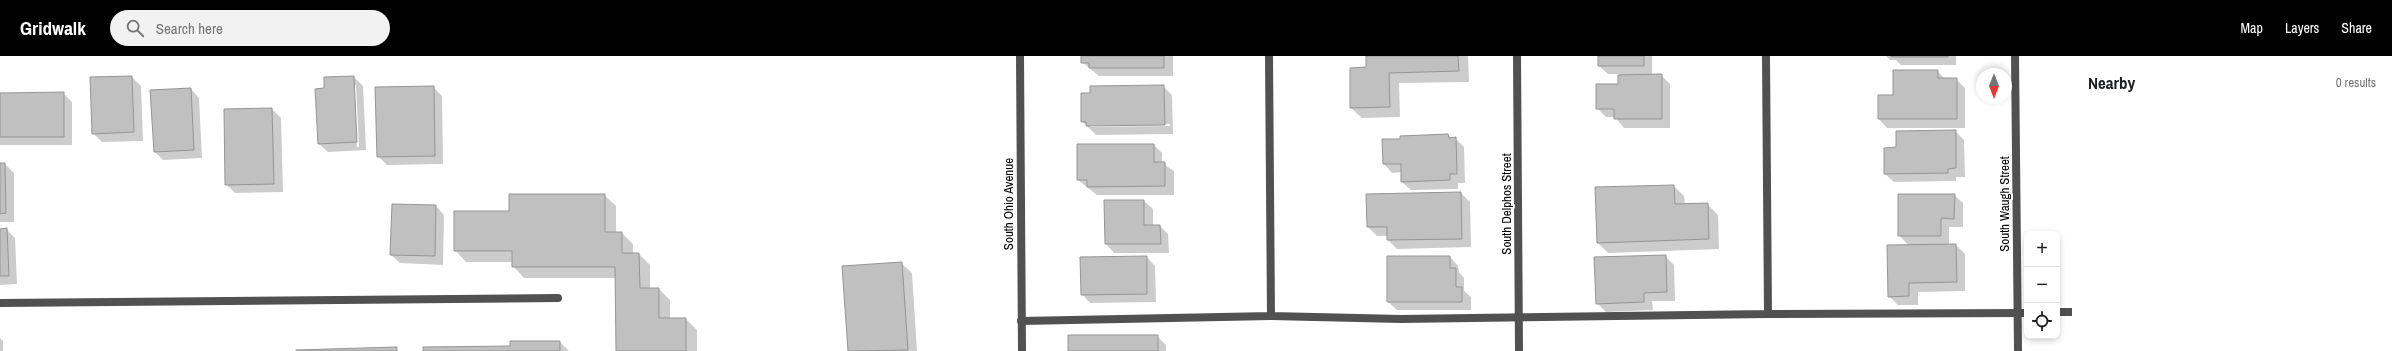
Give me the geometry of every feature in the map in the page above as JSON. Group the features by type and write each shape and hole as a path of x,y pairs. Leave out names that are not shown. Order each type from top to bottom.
{"street":[{"name":"South Ohio Avenue","path":"1020,56 1022,351"},
{"path":"1269,56 1271,316"},
{"name":"South Delphos Street","path":"1517,56 1519,351"},
{"path":"1766,56 1768,314"},
{"name":"South Waugh Street","path":"2015,56 2018,351"},
{"path":"0,302 558,298"},
{"path":"2060,312 2072,312"},
{"path":"1021,321 1271,316 1401,319 1519,316 2024,313"}],"building":[{"path":"1081,56 1164,56 1164,68 1089,68 1089,63 1081,63"},
{"path":"1366,56 1458,56 1459,71 1389,73 1390,107 1350,108 1350,68 1366,67"},
{"path":"1598,56 1644,56 1644,66 1598,66"},
{"path":"1948,56 1948,57 1891,57"},
{"path":"1893,70 1938,70 1938,78 1957,78 1957,119 1878,119 1878,95 1893,95"},
{"path":"1662,74 1662,119 1614,119 1614,109 1596,109 1596,84 1618,84 1618,75"},
{"path":"132,76 134,132 92,134 90,77"},
{"path":"354,76 357,142 318,144 315,89 324,88 324,77"},
{"path":"1164,85 1165,125 1086,126 1086,122 1081,122 1081,93 1090,93 1090,86"},
{"path":"434,86 435,156 377,157 375,87"},
{"path":"191,88 194,150 154,152 150,90"},
{"path":"64,92 64,137 0,137 0,93"},
{"path":"272,108 274,184 225,185 224,109"},
{"path":"1956,130 1956,168 1948,169 1948,173 1884,174 1884,148 1896,147 1896,131"},
{"path":"1448,134 1449,138 1456,137 1457,174 1450,174 1450,180 1401,182 1401,164 1383,164 1382,139 1400,139 1400,136"},
{"path":"1077,144 1154,144 1154,162 1165,162 1165,186 1087,187 1087,180 1077,180"},
{"path":"0,163 5,163 6,213 0,214"},
{"path":"1674,185 1675,204 1708,203 1709,239 1597,243 1595,187"},
{"path":"1461,192 1462,239 1387,240 1387,227 1367,227 1366,194"},
{"path":"509,194 605,194 605,232 622,232 622,253 639,253 640,288 659,288 659,318 686,318 686,351 616,351 615,267 512,267 512,251 454,251 454,211 509,211"},
{"path":"1898,194 1955,194 1954,219 1941,218 1941,236 1898,236"},
{"path":"1104,200 1144,200 1144,225 1160,225 1161,244 1105,244"},
{"path":"392,204 436,205 435,256 390,255"},
{"path":"7,228 9,276 0,276 0,229"},
{"path":"1956,244 1957,282 1909,283 1909,296 1888,297 1887,245"},
{"path":"1666,255 1667,292 1644,293 1644,302 1596,304 1594,257"},
{"path":"1147,256 1147,294 1081,295 1080,257"},
{"path":"1387,256 1450,256 1450,268 1456,268 1456,287 1462,287 1462,302 1387,302"},
{"path":"902,262 908,350 848,351 842,266"},
{"path":"1068,335 1158,335 1158,351 1068,351"},
{"path":"510,341 560,341 560,351 423,351 423,347 510,346"},
{"path":"397,347 397,351 296,351 296,350"}]}
